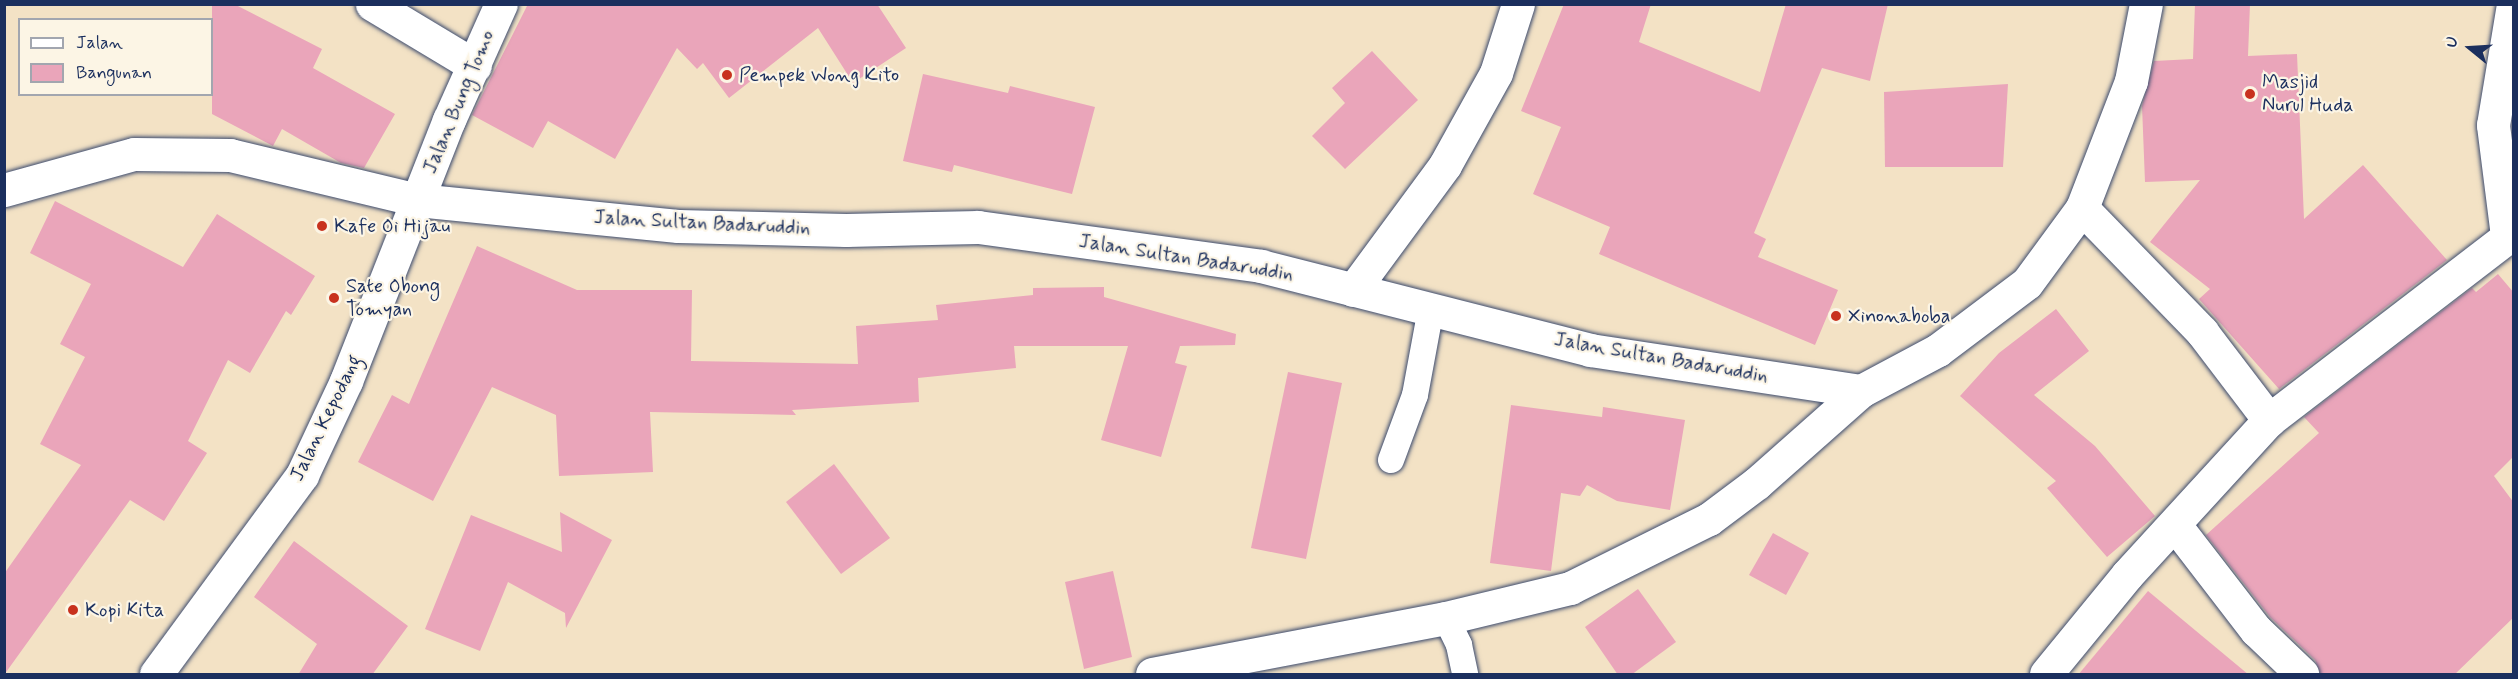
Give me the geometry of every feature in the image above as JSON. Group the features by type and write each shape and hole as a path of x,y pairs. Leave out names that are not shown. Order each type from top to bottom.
{"street":[{"path":"372,4 475,66"},
{"name":"Jalan Bung Tomo","path":"417,200 501,4"},
{"path":"1353,290 1445,165 1496,73 1518,4"},
{"path":"1152,675 1446,618 1570,588 1708,519 1757,483 1861,392 1938,350 2027,283 2082,208 2131,81 2146,4"},
{"path":"2046,675 2127,575 2269,420 2510,234 2493,125 2513,4"},
{"name":"Jalan Sultan Badaruddin","path":"4,190 134,154 230,155 417,200 678,226 846,230 978,227 1261,266 1590,350 1861,392"},
{"name":"Jalan Kepodang","path":"156,675 302,475 346,381 417,200"},
{"path":"2082,208 2202,332 2269,420"},
{"path":"2175,525 2256,630 2302,675"}],"lane":[{"path":"1391,460 1415,395 1431,309"},
{"path":"1446,618 1459,645 1465,675"}],"building":[{"path":"212,4 234,4 322,49 313,68 395,114 364,168 341,163 282,129 273,146 212,114"},
{"path":"528,4 877,4 906,48 853,83 818,28 729,98 703,63 697,69 677,48 615,159 548,121 533,148 472,115"},
{"path":"1564,4 1651,4 1639,42 1760,92 1786,4 1888,4 1870,81 1822,68 1754,233 1766,239 1758,257 1838,290 1815,345 1599,254 1610,227 1533,194 1561,127 1521,111"},
{"path":"2195,4 2250,4 2248,56 2297,54 2304,219 2363,165 2447,260 2279,389 2199,299 2210,289 2150,242 2200,180 2145,182 2142,106 2154,61 2193,59"},
{"path":"1372,51 1418,100 1345,169 1312,136 1345,103 1332,88"},
{"path":"923,74 1008,93 1010,86 1095,107 1072,194 954,165 952,172 903,161"},
{"path":"2008,84 2003,167 1885,167 1884,92"},
{"path":"55,201 183,267 217,214 315,276 291,315 286,311 250,373 228,360 188,441 207,453 164,521 130,500 4,675 4,574 81,465 40,444 85,357 60,344 91,284 30,253"},
{"path":"477,246 577,290 692,290 691,361 858,364 856,326 938,320 936,305 1033,295 1033,288 1104,287 1104,297 1236,334 1235,345 1180,346 1175,363 1187,366 1161,457 1101,440 1128,346 1014,346 1016,368 918,378 919,402 792,410 796,415 650,412 653,472 559,476 556,415 492,387 433,501 358,462 392,395 409,404"},
{"path":"2498,274 2514,293 2514,456 2494,476 2514,503 2514,617 2454,675 2321,675 2315,660 2270,617 2206,535 2319,433 2304,417 2472,288 2476,292"},
{"path":"2056,309 2089,351 2034,395 2095,446 2155,516 2107,557 2047,488 2056,481 1960,396 1999,353"},
{"path":"1288,372 1342,383 1306,559 1251,548"},
{"path":"1511,405 1602,417 1603,407 1685,420 1670,510 1617,501 1587,485 1580,496 1561,493 1551,571 1490,563"},
{"path":"834,464 890,538 841,574 786,502"},
{"path":"560,512 612,540 566,628 565,613 508,582 480,651 425,629 471,515 562,552"},
{"path":"1773,533 1809,553 1786,595 1749,575"},
{"path":"294,541 408,626 372,675 298,675 317,644 254,597"},
{"path":"1113,571 1132,657 1084,669 1065,582"},
{"path":"1638,589 1676,642 1631,675 1618,675 1585,627"},
{"path":"2148,591 2249,675 2078,675"}],"place":[{"name":"Pempek Wong Kito","path":"727,75"},
{"name":"Masjid Nurul Huda","path":"2250,94"},
{"name":"Kafe Oi Hijau","path":"322,226"},
{"name":"Sate Obong Tomyan","path":"334,298"},
{"name":"Xinonaboba","path":"1836,316"},
{"name":"Kopi Kita","path":"73,610"}]}
